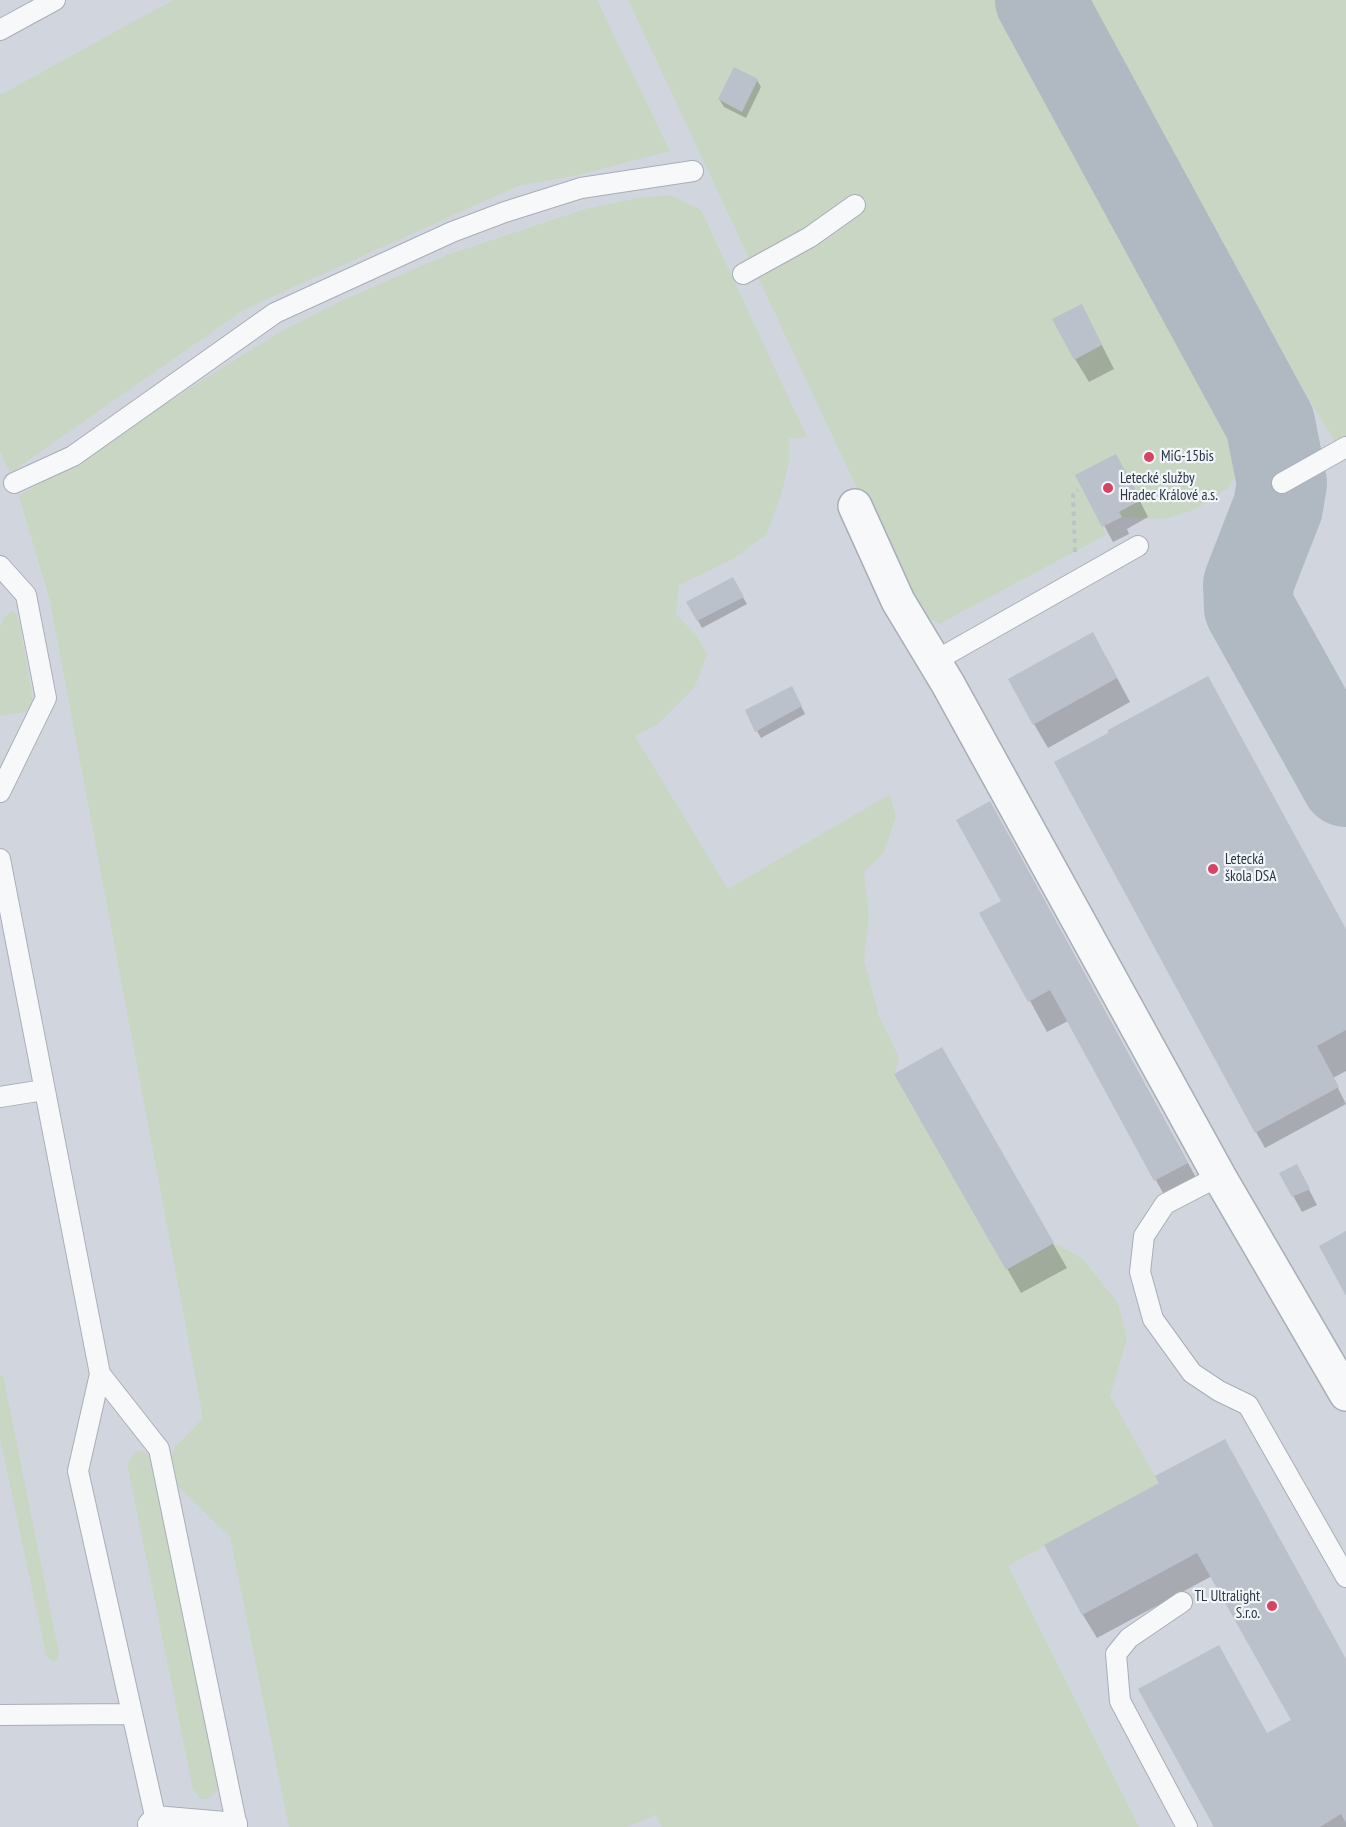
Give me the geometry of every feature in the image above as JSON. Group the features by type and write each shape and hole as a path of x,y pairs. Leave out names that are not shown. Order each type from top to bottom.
{"street":[{"path":"855,506 898,601 935,661 1219,1176 1346,1394"}],"lane":[{"path":"0,30 55,0"},
{"path":"14,483 73,456 276,313 296,303 452,232 505,212 580,188 693,171"},
{"path":"743,274 810,237 855,205"},
{"path":"1282,483 1346,447"},
{"path":"935,661 1138,546"},
{"path":"0,566 26,595 46,698 0,792"},
{"path":"0,862 100,1374 78,1471 132,1714 153,1823 237,1825 159,1449 100,1374"},
{"path":"0,1097 44,1090"},
{"path":"1219,1176 1165,1204 1144,1236 1140,1272 1153,1319 1192,1373 1219,1391 1248,1405 1346,1577"},
{"path":"1182,1602 1130,1638 1116,1654 1120,1701 1187,1827"},
{"path":"0,1715 132,1714"}],"path":[{"path":"1073,582 1075,537 1073,495 1078,490"}],"shaded area":[{"path":"0,0 1346,0 1346,1827 0,1827"}],"green space":[{"path":"173,0 597,0 670,151 578,175 518,186 245,309 10,473 0,451 0,95"},
{"path":"628,0 998,0 1237,433 1243,464 1228,488 1194,510 1168,518 1122,517 1103,527 1106,535 939,624 913,608"},
{"path":"1088,0 1346,0 1346,459 1314,408"},
{"path":"669,195 701,210 807,437 789,439 789,461 782,492 767,534 731,560 679,585 676,614 696,635 707,654 695,687 658,724 635,736 728,889 890,794 896,817 884,852 864,872 869,917 864,960 879,1016 899,1057 895,1074 1006,1270 1054,1243 1083,1259 1118,1303 1127,1339 1110,1396 1159,1483 1008,1566 1139,1827 662,1827 656,1815 626,1827 289,1827 230,1537 178,1486 172,1456 174,1448 203,1418 50,601 19,496 281,331 343,300 447,255 585,209 638,198"},
{"path":"12,611 19,621 34,706 30,711 0,716 0,627 4,617"},
{"path":"3,1375 59,1653 57,1660 53,1662 46,1655 0,1439 0,1376"},
{"path":"142,1450 151,1459 218,1786 217,1792 207,1799 201,1799 193,1790 128,1468 132,1456"}],"building":[{"path":"734,67 758,79 742,112 718,99"},
{"path":"1082,304 1102,345 1074,360 1052,319"},
{"name":"Letecké služby Hradec Králové a.s.","path":"1116,454 1141,500 1119,512 1122,517 1102,527 1075,475"},
{"path":"733,577 744,597 697,621 686,602"},
{"path":"1093,632 1117,678 1033,725 1008,679"},
{"name":"Letecká škola DSA","path":"1208,676 1346,929 1346,1030 1317,1046 1339,1087 1255,1133 1054,762"},
{"path":"792,686 802,706 755,732 745,710"},
{"path":"990,801 1188,1163 1154,1181 1050,990 1028,1002 979,913 1001,901 956,820"},
{"path":"942,1047 1054,1243 1006,1270 894,1074"},
{"path":"1297,1164 1310,1189 1292,1197 1279,1173"},
{"path":"1346,1231 1346,1296 1319,1246"},
{"path":"1225,1439 1346,1659 1346,1823 1341,1814 1320,1827 1214,1827 1138,1689 1219,1645 1267,1733 1291,1720 1197,1553 1082,1615 1044,1545 1159,1483 1155,1476"}],"taxiway":[{"path":"1040,0 1270,423 1282,483 1278,507 1248,584 1249,608 1346,782"}],"place":[{"name":"MiG-15bis","path":"1149,457"},
{"name":"Letecké služby Hradec Králové a.s.","path":"1108,488"},
{"name":"Letecká škola DSA","path":"1213,869"},
{"name":"TL Ultralight S.r.o.","path":"1272,1606"}]}
